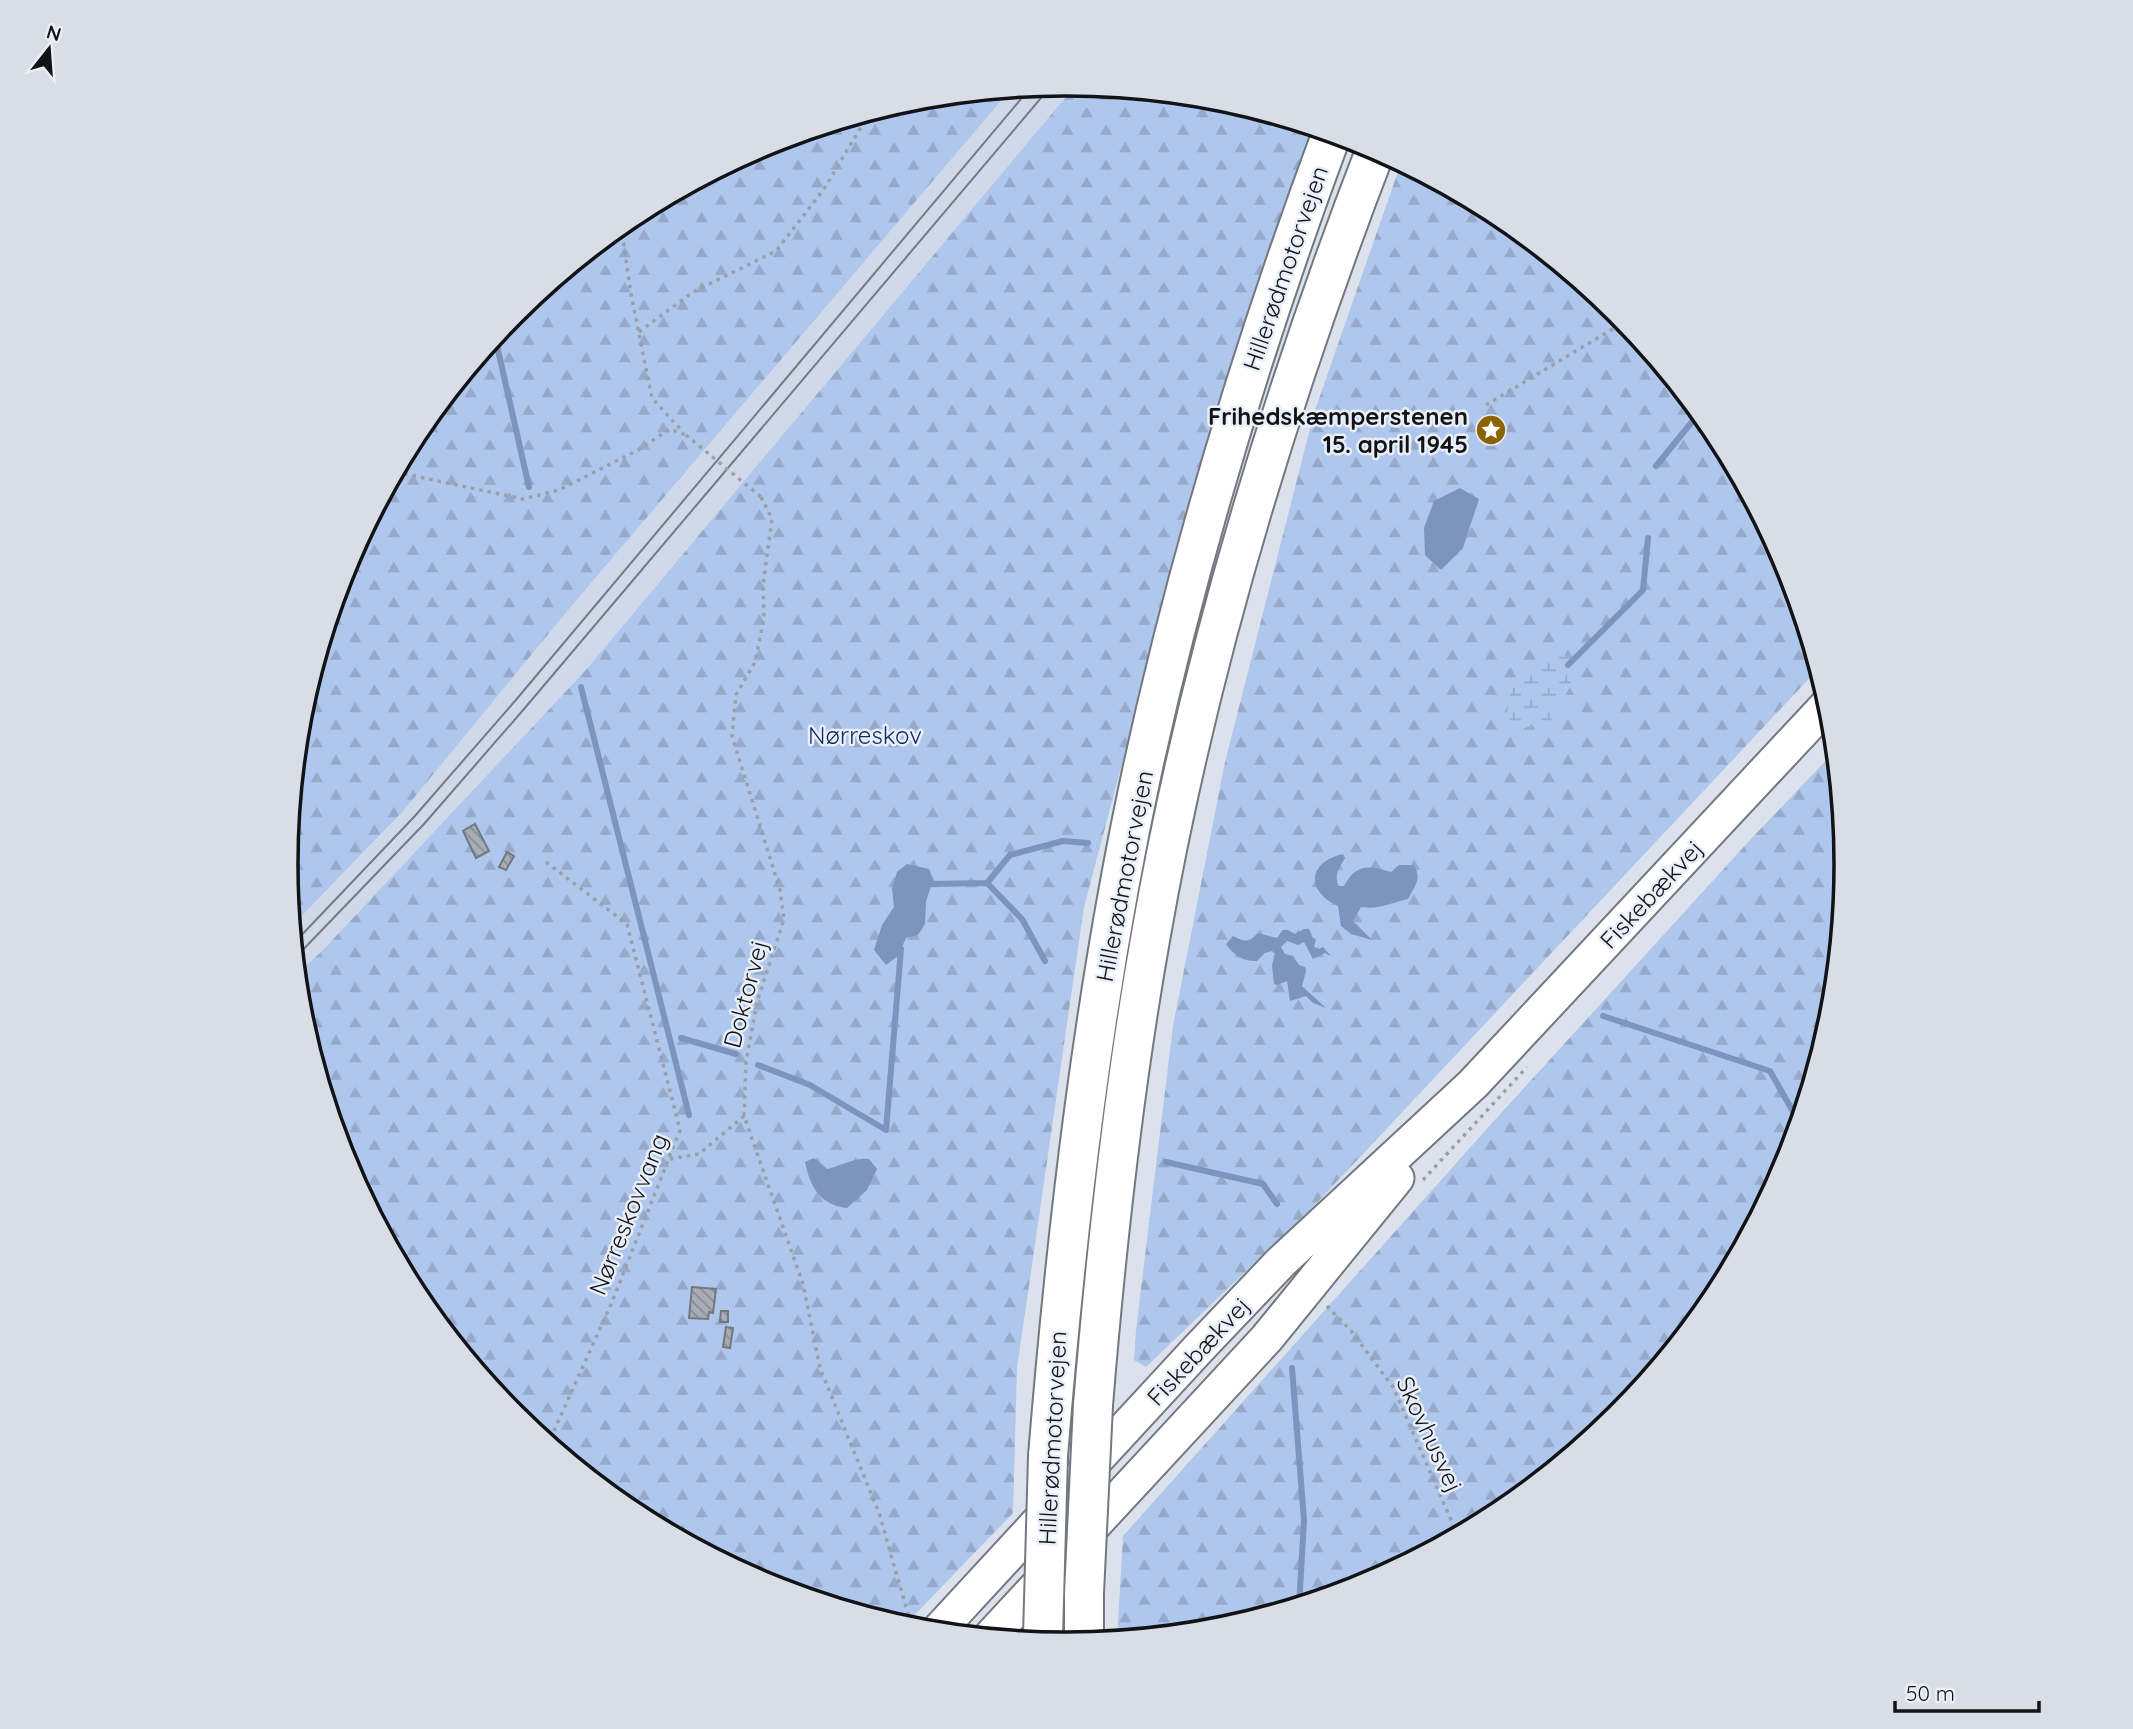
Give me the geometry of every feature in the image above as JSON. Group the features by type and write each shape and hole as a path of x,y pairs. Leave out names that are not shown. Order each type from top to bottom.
{"highway":[{"name":"Hillerødmotorvejen","path":"1043,1632 1048,1456 1060,1311 1074,1174 1111,930 1144,765 1179,620 1231,429 1298,225 1328,143"},
{"name":"Hillerødmotorvejen","path":"1084,1632 1093,1405 1116,1169 1151,934 1183,778 1220,629 1272,444 1337,250 1372,160"}],"street":[{"name":"Fiskebækvej","path":"946,1623 1200,1347 1282,1262 1473,1084 1820,714"},
{"name":"Fiskebækvej","path":"997,1629 1267,1338 1473,1084"}],"path":[{"path":"639,332 693,292 776,251 824,189 863,124"},
{"name":"Doktorvej","path":"623,238 652,398 686,435 761,497 772,519 763,584 764,618 755,662 736,695 732,737 780,890 784,919 757,1002 746,1062 744,1116 803,1284 820,1368 879,1513 909,1616"},
{"path":"1486,405 1616,327"},
{"path":"405,474 523,499 559,490 638,450 670,429 686,435"},
{"name":"Nørreskovvang","path":"546,862 627,924 680,1130 612,1302 552,1435"},
{"path":"669,1159 699,1154 744,1116"},
{"name":"Skovhusvej","path":"1308,1288 1352,1332 1393,1387 1454,1528"}],"shaded area":[{"path":"1067,96 585,671 305,966 300,917 404,810 569,609 1002,99"},
{"path":"1460,488 1479,499 1463,548 1441,570 1425,555 1424,528 1434,501"},
{"path":"1343,854 1345,858 1337,875 1339,886 1344,886 1353,874 1363,868 1391,872 1399,865 1414,865 1416,870 1417,882 1408,899 1379,907 1361,907 1353,921 1372,940 1351,934 1341,926 1338,906 1327,900 1316,885 1317,870 1323,863"},
{"path":"907,864 929,869 933,879 926,902 925,924 918,935 906,938 898,956 886,965 874,950 882,925 894,907 892,888 897,872"},
{"path":"1309,929 1316,939 1314,947 1323,947 1331,956 1325,953 1313,959 1304,942 1298,945 1287,941 1281,947 1285,954 1293,956 1299,965 1305,967 1302,986 1326,1008 1313,1003 1306,996 1290,1001 1287,981 1274,984 1272,965 1275,954 1272,951 1265,953 1257,961 1247,960 1226,944 1233,936 1246,940 1252,939 1258,933 1277,938 1283,930 1295,934"},
{"path":"814,1158 827,1169 853,1160 869,1159 877,1169 867,1190 847,1208 823,1199 813,1187 805,1162"}],"green space":[{"name":"Nørreskov","path":"1067,96 1167,103 1216,111 1310,136 1279,220 1172,575 1084,907 1017,1368 1013,1513 913,1617 820,1592 727,1554 640,1503 560,1442 523,1408 489,1371 428,1291 377,1204 339,1111 324,1063 305,966 585,671"},
{"path":"1002,99 569,609 404,810 300,917 298,864 305,764 324,666 339,618 377,525 401,480 457,397 489,358 523,321 599,255 682,199 727,175 820,137 868,122 917,111"},
{"path":"1398,172 1451,199 1534,255 1610,321 1676,397 1732,480 1756,525 1794,618 1811,676 1315,1205 1146,1367 1134,1360 1136,1330 1173,1026 1225,762 1314,413"},
{"path":"1561,654 1575,659 1570,687 1551,720 1515,731 1507,713 1512,684 1536,661"},
{"path":"1827,759 1835,864 1833,915 1828,965 1809,1063 1794,1111 1756,1204 1732,1249 1676,1332 1610,1408 1573,1442 1534,1474 1451,1530 1360,1574 1265,1607 1167,1626 1118,1631 1123,1536 1493,1122"}],"building":[{"path":"475,824 489,851 476,858 463,831"},
{"path":"507,852 514,856 506,870 499,867"},
{"path":"692,1287 716,1289 713,1313 709,1312 708,1319 689,1318"},
{"path":"721,1311 728,1311 728,1322 720,1322"},
{"path":"726,1327 733,1328 730,1348 723,1347"}],"waterway":[{"path":"498,349 529,487"},
{"path":"1656,466 1693,421"},
{"path":"1568,665 1643,590 1648,538"},
{"path":"581,687 689,1115"},
{"path":"987,883 1010,855 1063,841 1088,843"},
{"path":"932,884 987,883 1022,919 1045,961"},
{"path":"758,1065 810,1085 886,1130 901,949"},
{"path":"1603,1016 1770,1071 1793,1112"},
{"path":"681,1038 736,1054"},
{"path":"1166,1162 1263,1184 1277,1204"},
{"path":"1292,1368 1304,1520 1300,1596"}],"tram line":[{"path":"303,949 424,824 524,709 1042,97"},
{"path":"302,935 414,817 515,701 1022,98"}],"place":[{"name":"Frihedskæmperstenen 15. april 1945","path":"1491,430"}]}
